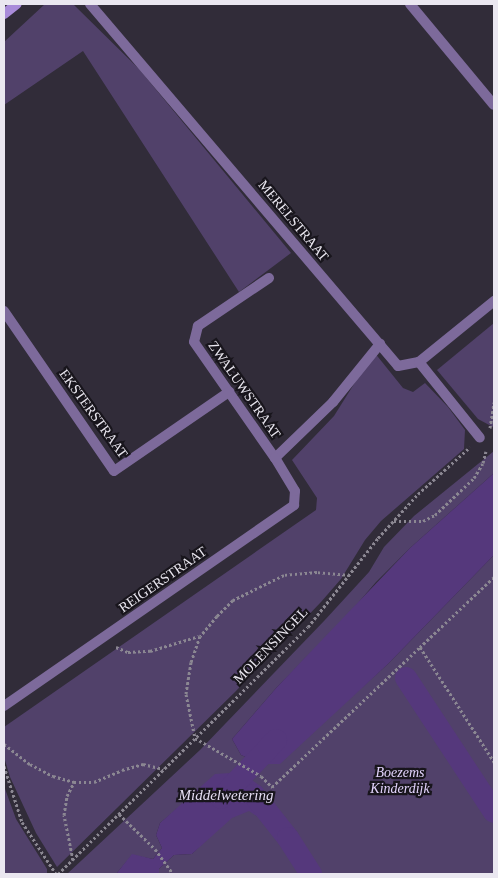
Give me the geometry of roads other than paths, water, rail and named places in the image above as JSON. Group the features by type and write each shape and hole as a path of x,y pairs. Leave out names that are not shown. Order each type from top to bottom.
{"street":[{"path":"4,14 17,4"},
{"name":"MERELSTRAAT","path":"90,4 398,366 419,362"},
{"path":"410,4 494,104"},
{"name":"ZWALUWSTRAAT","path":"269,278 198,326 194,342 274,458 333,402 380,344"},
{"path":"485,436 419,362 494,301"},
{"name":"EKSTERSTRAAT","path":"4,312 114,471 229,392"},
{"name":"REIGERSTRAAT","path":"4,706 294,505 295,491 274,458"}],"water":[{"path":"494,473 494,555 388,664 280,764 262,764 241,755 232,739 277,687 410,548"},
{"name":"Middelwetering","path":"231,773 239,775 260,788 255,796 309,874 302,874 261,819 249,811 232,818 192,854 174,855 159,869 159,874 116,874 132,854 153,859 162,848 156,835 160,823 215,774"}],"waterway":[{"path":"406,678 494,812"},
{"name":"Middelwetering","path":"221,798 276,740"},
{"path":"236,782 254,795 288,838 311,874"}],"park label":[{"name":"Boezems Kinderdijk","path":"400,782"}]}
